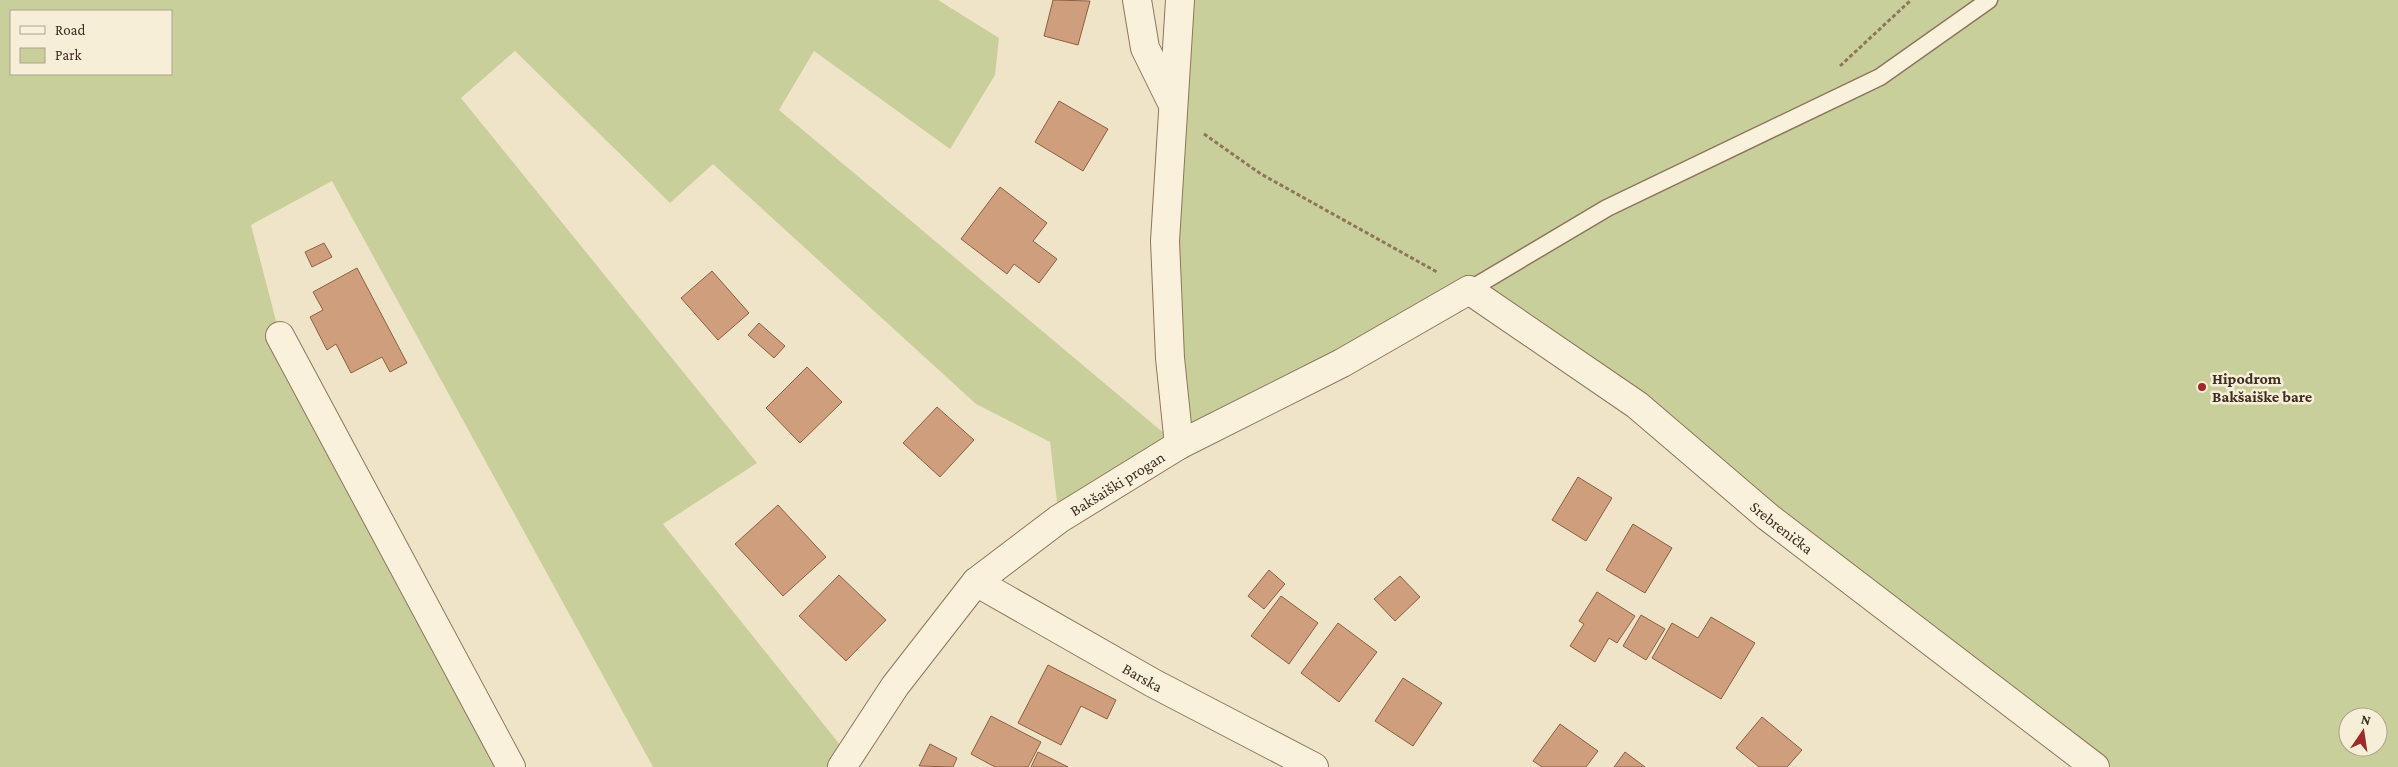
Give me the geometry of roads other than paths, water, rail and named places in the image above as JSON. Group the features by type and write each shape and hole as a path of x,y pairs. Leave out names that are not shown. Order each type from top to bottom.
{"street":[{"path":"1137,0 1145,48 1174,107"},
{"path":"1179,445 1170,358 1165,241 1180,0"},
{"name":"Bakšaiški progan","path":"842,767 895,686 976,582 1059,519 1179,445 1342,363 1470,290"},
{"name":"Srebrenička","path":"1470,290 1637,405 1768,517 2095,767"},
{"path":"280,336 511,767"},
{"name":"Barska","path":"976,582 1153,683 1314,767"}],"lane":[{"path":"1470,290 1606,208 1880,77 1988,0"}],"place":[{"name":"Hipodrom Bakšaiške bare","path":"2202,387"}]}
